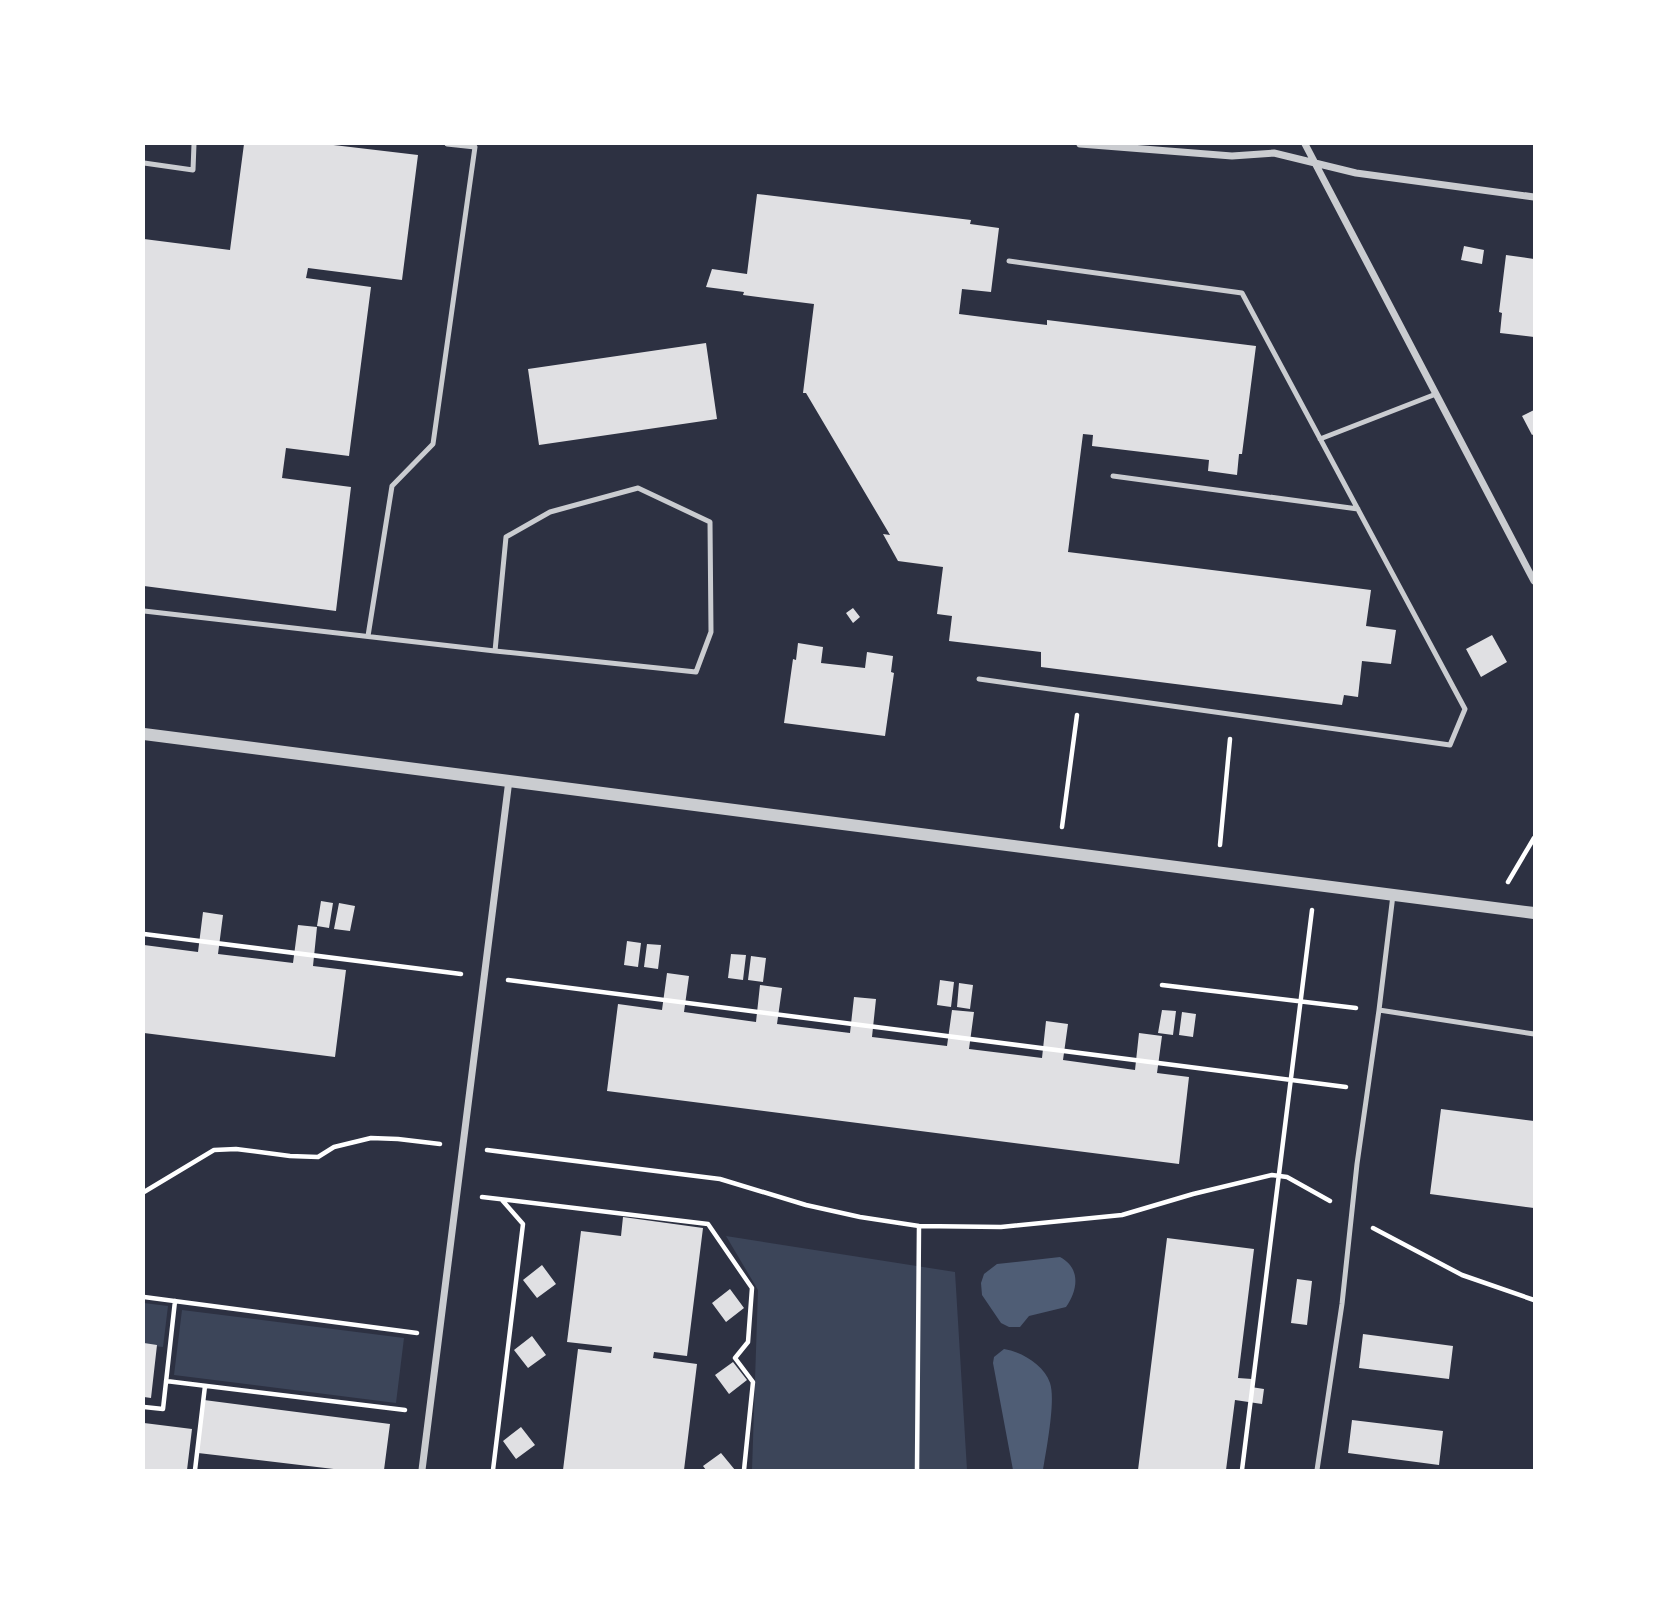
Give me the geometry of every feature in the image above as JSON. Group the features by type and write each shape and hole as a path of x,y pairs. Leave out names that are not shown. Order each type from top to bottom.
{"street":[{"path":"1080,144 1231,156 1274,153 1356,173 1535,197"},
{"path":"1305,144 1535,581"},
{"path":"144,734 1535,913"},
{"path":"422,1471 509,779"}],"lane":[{"path":"144,163 193,170 194,144"},
{"path":"368,636 392,486 433,444 475,147 447,144"},
{"path":"979,679 1450,745 1465,709 1242,293 1009,261"},
{"path":"1320,439 1436,394"},
{"path":"1113,476 1358,509"},
{"path":"144,611 495,652 696,672 711,632 710,522 638,488 551,512 506,537 495,652"},
{"path":"1317,1471 1342,1304 1393,895"},
{"path":"1379,1010 1535,1034"}],"path":[{"path":"1059,851 1080,693"},
{"path":"1217,871 1233,713"},
{"path":"1492,908 1535,838"},
{"path":"1242,1471 1315,884"},
{"path":"144,934 1368,1090"},
{"path":"1162,985 1379,1010"},
{"path":"144,1192 214,1150 236,1149 318,1157 334,1147 371,1138 398,1139 720,1179 806,1205 919,1226 1001,1227 1109,1217 1272,1175 1287,1177 1386,1236 1462,1275 1535,1300"},
{"path":"457,1194 708,1224 752,1288 748,1342 735,1358 753,1382 744,1471"},
{"path":"493,1471 523,1224 501,1199"},
{"path":"917,1471 919,1226"},
{"path":"144,1297 439,1336"},
{"path":"144,1407 163,1409 175,1301"},
{"path":"166,1381 429,1413"},
{"path":"195,1471 205,1386"}],"shaded area":[{"path":"726,1236 955,1272 967,1470 752,1470 758,1290"},
{"path":"1060,1257 1071,1267 1075,1280 1073,1294 1066,1307 1029,1316 1020,1327 1009,1327 1001,1323 982,1295 981,1283 984,1274 997,1264"},
{"path":"144,1303 168,1306 163,1347 144,1345"},
{"path":"182,1310 404,1338 396,1403 174,1375"},
{"path":"1004,1349 1032,1360 1050,1383 1051,1413 1043,1470 1013,1470 993,1363 994,1357"}],"building":[{"path":"244,144 325,144 418,155 402,280 308,268 306,278 371,287 349,456 286,448 282,478 351,487 336,611 144,586 144,239 230,250"},
{"path":"757,194 971,220 970,224 999,228 991,292 962,289 959,314 1047,325 1047,320 1256,346 1237,475 1208,471 1209,460 1092,446 1093,435 1083,434 1068,552 1371,590 1366,626 1396,630 1391,664 1362,661 1358,697 1344,695 1342,705 1041,667 1041,652 949,641 952,616 937,614 943,567 898,561 883,534 890,535 806,393 803,393 814,304 743,295 744,292 706,287 712,269 747,274"},
{"path":"1464,246 1484,250 1482,264 1461,260"},
{"path":"1506,255 1534,259 1534,337 1500,333 1502,313 1499,312"},
{"path":"706,343 717,419 539,445 528,369"},
{"path":"1534,410 1534,434 1532,435 1522,416"},
{"path":"853,608 860,617 853,623 846,613"},
{"path":"1492,635 1507,662 1481,677 1466,649"},
{"path":"798,643 823,647 821,663 865,668 867,652 893,656 891,672 894,673 885,736 784,723 793,659 796,660"},
{"path":"321,901 333,903 329,928 317,926"},
{"path":"339,903 355,906 350,931 334,929"},
{"path":"203,912 223,915 218,954 293,963 298,925 317,927 313,966 346,970 335,1057 144,1033 144,945 198,952"},
{"path":"627,941 641,943 638,967 624,965"},
{"path":"647,944 661,945 658,969 644,967"},
{"path":"731,954 746,955 743,980 728,978"},
{"path":"751,956 766,958 763,982 748,980"},
{"path":"667,973 689,976 684,1012 756,1022 760,985 782,988 777,1024 850,1033 854,997 876,999 872,1037 947,1046 952,1010 974,1012 969,1049 1042,1058 1046,1021 1068,1024 1063,1060 1135,1070 1139,1033 1162,1036 1157,1073 1189,1077 1179,1164 607,1091 618,1004 662,1010"},
{"path":"940,980 954,982 951,1007 937,1005"},
{"path":"959,983 973,985 970,1009 957,1007"},
{"path":"1162,1010 1176,1011 1173,1035 1158,1033"},
{"path":"1182,1012 1196,1014 1193,1037 1179,1035"},
{"path":"1441,1109 1534,1121 1534,1208 1430,1194"},
{"path":"623,1217 703,1228 687,1356 654,1352 653,1358 697,1364 684,1470 563,1470 578,1349 611,1353 612,1347 567,1342 581,1231 621,1236"},
{"path":"1167,1238 1254,1249 1238,1378 1252,1379 1251,1387 1264,1389 1262,1404 1235,1400 1226,1470 1138,1470"},
{"path":"542,1265 556,1284 537,1298 523,1280"},
{"path":"1297,1279 1312,1281 1307,1325 1291,1323"},
{"path":"730,1289 744,1308 726,1322 712,1303"},
{"path":"1363,1334 1453,1346 1449,1379 1359,1368"},
{"path":"532,1336 546,1355 528,1368 514,1350"},
{"path":"144,1343 157,1345 151,1398 144,1397"},
{"path":"733,1362 747,1380 729,1394 715,1375"},
{"path":"204,1400 390,1424 384,1470 342,1470 198,1453"},
{"path":"1352,1420 1443,1431 1439,1465 1348,1453"},
{"path":"144,1423 192,1429 187,1470 144,1470"},
{"path":"521,1427 535,1445 516,1459 503,1441"},
{"path":"721,1453 735,1470 706,1470 703,1466"}]}
